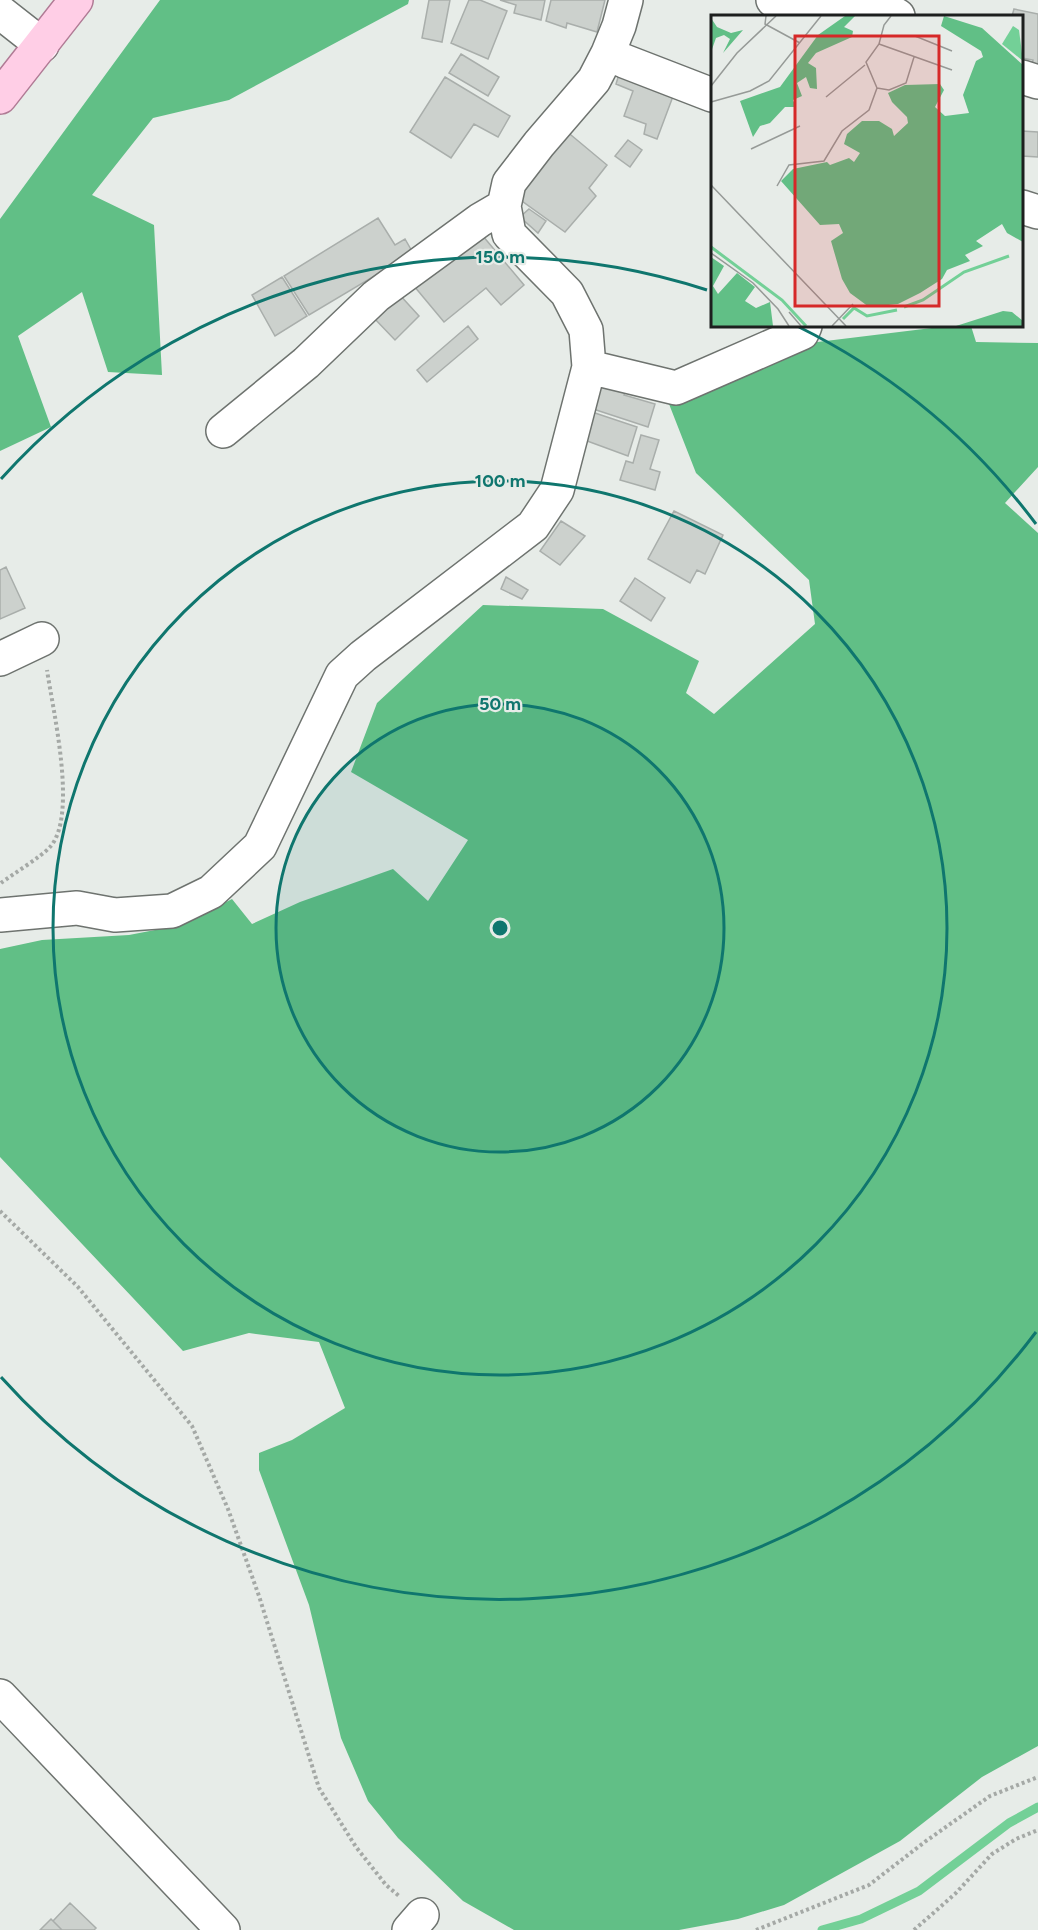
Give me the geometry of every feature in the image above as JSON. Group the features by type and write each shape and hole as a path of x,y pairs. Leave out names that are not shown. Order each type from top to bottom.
{"main road":[{"path":"0,97 76,0"}],"street":[{"path":"0,915 77,908 115,915 172,911 211,892 260,846 342,675 363,656 533,526 556,490 589,367 586,330 567,293 509,234 504,206 509,183 538,144 594,80 619,26 626,0"},
{"path":"773,0 834,3 852,0"},
{"path":"864,0 879,4 896,15"},
{"path":"0,12 42,45"},
{"path":"608,53 711,95"},
{"path":"1023,77 1038,82"},
{"path":"223,431 306,363 376,296 480,220 504,206"},
{"path":"1023,207 1038,212"},
{"path":"589,367 676,388 802,333 805,327"},
{"path":"0,659 42,639"},
{"path":"0,1696 224,1930"}],"path":[{"path":"0,883 50,847 61,823 64,780 42,639"},
{"path":"0,1211 78,1287 192,1426 228,1509 259,1596 318,1788 356,1847 415,1922"},
{"path":"756,1930 869,1885 990,1796 1038,1777"},
{"path":"914,1930 955,1894 992,1854 1016,1839 1038,1830"}],"green space":[{"path":"160,0 409,0 408,4 229,100 153,118 92,195 154,225 162,375 108,372 82,292 18,336 51,427 0,451 0,219"},
{"path":"940,327 971,327 976,342 1038,343 1038,467 1005,503 1038,533 1038,1746 982,1777 900,1841 784,1905 738,1919 679,1930 514,1930 463,1901 398,1838 368,1801 341,1738 309,1605 259,1470 259,1453 292,1440 345,1408 319,1342 249,1333 183,1351 0,1157 0,949 42,940 129,935 181,925 232,899 252,924 300,902 393,869 428,901 468,840 351,772 377,703 483,605 603,609 699,661 686,693 714,714 815,624 809,580 696,473 669,404 793,345"}],"building":[{"path":"429,0 450,0 442,42 422,38"},
{"path":"469,0 480,0 507,11 488,59 451,43"},
{"path":"500,0 545,0 541,20 514,13 516,5"},
{"path":"551,0 605,0 597,32 567,23 566,28 546,21"},
{"path":"1014,9 1038,14 1038,75 1030,73 1033,60 1023,58 1023,15 1012,15"},
{"path":"461,54 499,77 488,96 449,73"},
{"path":"620,71 675,91 657,139 644,134 646,124 624,116 633,91 616,84"},
{"path":"445,77 510,116 498,137 474,124 451,158 410,132"},
{"path":"565,130 607,165 589,188 596,196 565,232 515,196"},
{"path":"1023,131 1038,132 1038,157 1023,156"},
{"path":"628,140 642,150 630,167 615,156"},
{"path":"529,209 546,221 538,233 520,217"},
{"path":"378,218 395,245 405,239 413,253 309,315 284,276"},
{"path":"477,229 524,285 501,305 486,288 444,322 414,286"},
{"path":"282,277 307,316 275,336 252,295"},
{"path":"398,293 419,316 395,340 373,317"},
{"path":"468,326 478,339 427,382 417,370"},
{"path":"593,380 626,390 624,395 655,404 648,427 584,406"},
{"path":"586,410 637,427 628,456 579,438"},
{"path":"641,435 659,440 650,469 660,472 655,490 620,480 626,461 633,463"},
{"path":"674,511 723,535 705,574 697,570 690,583 648,559"},
{"path":"561,521 585,536 560,565 540,551"},
{"path":"6,567 25,608 0,619 0,570"},
{"path":"506,577 528,590 522,599 501,589"},
{"path":"635,578 665,598 651,621 620,601"},
{"path":"70,1903 96,1928 94,1930 62,1930 53,1921"},
{"path":"51,1919 62,1930 40,1930"}],"waterway":[{"path":"822,1930 861,1919 919,1891 1009,1823 1038,1807"}]}
